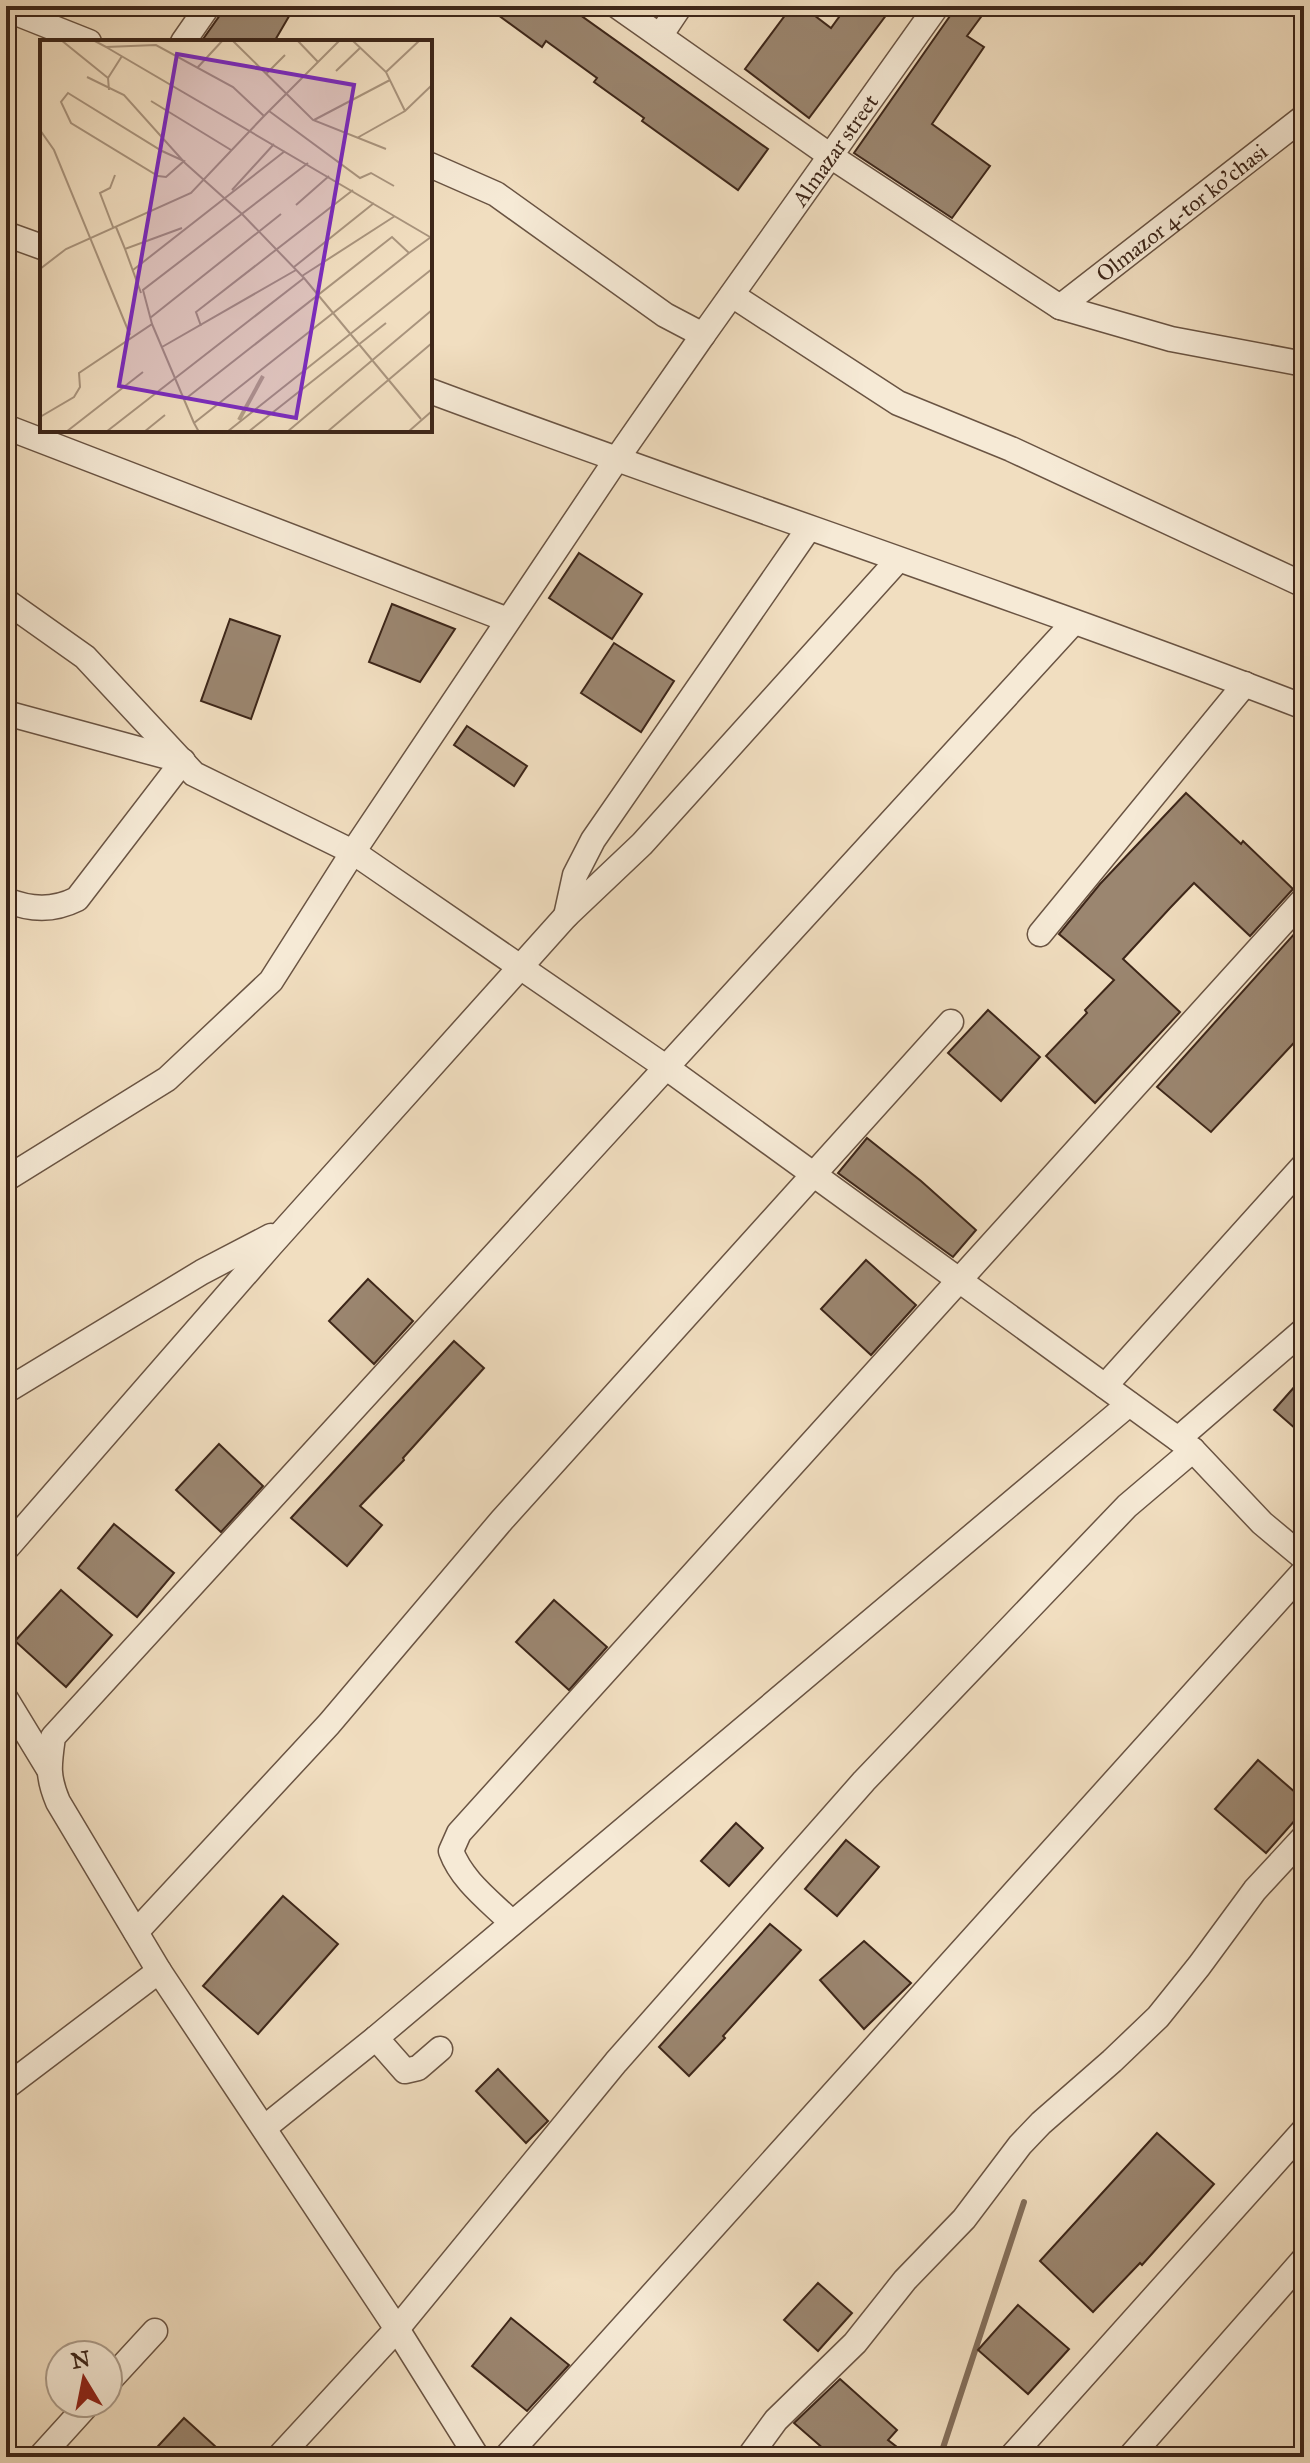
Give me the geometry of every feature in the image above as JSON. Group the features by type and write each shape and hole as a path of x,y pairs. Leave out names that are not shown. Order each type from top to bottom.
{"street":[{"path":"184,40 208,6"},
{"path":"617,6 832,157 1060,307 1171,339 1304,364"},
{"path":"660,36 680,6"},
{"name":"Almazar street","path":"6,1179 167,1079 271,981 353,852 616,460 937,6"},
{"path":"6,9 84,40"},
{"name":"Olmazor 4-tor ko'chasi","path":"1060,307 1304,117"},
{"path":"432,166 496,194 665,315 703,335"},
{"path":"6,234 40,246"},
{"path":"732,295 898,403 1011,449 1304,585"},
{"path":"432,392 1304,707"},
{"path":"6,427 508,620"},
{"path":"566,916 575,875 593,840 809,528"},
{"path":"6,1549 287,1227 566,916 642,844 898,560"},
{"path":"6,601 85,657 194,774 353,852 667,1068 1186,1444 1262,1523 1304,1558"},
{"path":"477,2457 397,2329 159,1971 58,1802 48,1768 53,1737 1074,622"},
{"path":"1040,934 1245,684"},
{"path":"6,713 183,761"},
{"path":"6,900 45,909 61,907 77,899 183,761"},
{"path":"512,1923 456,1865 451,1851 459,1833 1304,899"},
{"path":"136,1932 329,1724 502,1520 951,1022"},
{"path":"1105,1386 1304,1165"},
{"path":"6,1391 202,1272 287,1227"},
{"path":"279,2457 397,2329 616,2062 864,1781 1186,1444 1304,1330"},
{"path":"264,2128 376,2038 1129,1404"},
{"path":"506,2457 1304,1571"},
{"path":"6,1699 48,1768"},
{"path":"749,2457 776,2420 855,2343 905,2280 964,2219 1030,2134 1158,2017 1255,1890 1304,1837"},
{"path":"9,2075 159,1971"},
{"path":"376,2038 405,2071 418,2068 440,2049"},
{"path":"1011,2457 1304,2130"},
{"path":"1130,2457 1304,2259"},
{"path":"124,2365 155,2331"},
{"path":"40,2457 74,2419"}],"building":[{"path":"223,6 295,6 275,40 202,40"},
{"path":"504,6 559,6 570,14 573,10 768,149 738,190 642,121 644,118 594,82 597,78 546,41 542,47 498,15"},
{"path":"792,6 802,6 831,28 847,6 893,6 809,118 745,69"},
{"path":"957,6 989,6 967,36 984,47 932,124 990,166 952,218 854,153"},
{"path":"579,553 642,594 612,639 549,598"},
{"path":"392,604 455,629 420,682 369,662"},
{"path":"230,619 280,636 251,719 201,701"},
{"path":"614,643 674,681 641,732 581,693"},
{"path":"467,726 527,766 514,786 454,745"},
{"path":"1186,793 1293,889 1250,936 1194,883 1170,908 1123,959 1180,1012 1095,1103 1046,1056 1114,980 1059,934 1100,884"},
{"path":"1304,923 1304,1032 1211,1132 1157,1087"},
{"path":"988,1010 1040,1057 1001,1101 948,1053"},
{"path":"867,1138 976,1230 953,1257 838,1173"},
{"path":"866,1260 916,1305 871,1355 821,1309"},
{"path":"368,1279 413,1321 374,1364 329,1321"},
{"path":"454,1341 484,1368 360,1506 382,1525 347,1566 291,1518"},
{"path":"1304,1376 1304,1436 1274,1410"},
{"path":"219,1444 263,1486 221,1532 176,1490"},
{"path":"114,1524 174,1573 137,1617 78,1568"},
{"path":"61,1590 112,1635 66,1687 15,1641"},
{"path":"554,1600 607,1647 569,1690 516,1642"},
{"path":"1258,1760 1304,1800 1304,1810 1266,1853 1215,1809"},
{"path":"736,1823 763,1848 729,1886 701,1861"},
{"path":"846,1840 879,1867 837,1916 805,1889"},
{"path":"283,1896 338,1944 258,2034 203,1986"},
{"path":"770,1924 801,1950 689,2076 659,2047"},
{"path":"864,1941 911,1983 864,2029 820,1980"},
{"path":"498,2069 548,2121 526,2143 476,2091"},
{"path":"1157,2133 1214,2184 1142,2265 1140,2263 1093,2312 1040,2261"},
{"path":"818,2283 852,2313 818,2351 784,2320"},
{"path":"1018,2305 1069,2349 1028,2394 978,2350"},
{"path":"511,2318 569,2365 527,2411 472,2366"},
{"path":"840,2379 897,2430 888,2440 910,2457 833,2457 794,2423"},
{"path":"184,2418 227,2457 148,2457"}],"waterway":[{"path":"940,2457 1024,2202"}]}
